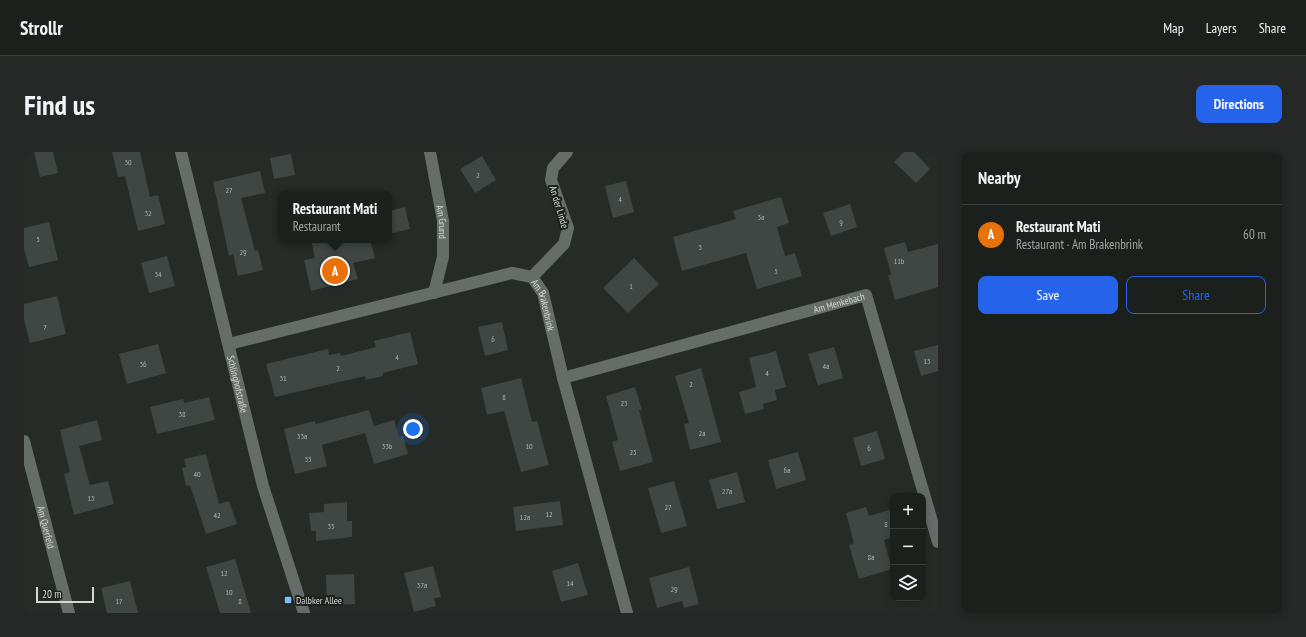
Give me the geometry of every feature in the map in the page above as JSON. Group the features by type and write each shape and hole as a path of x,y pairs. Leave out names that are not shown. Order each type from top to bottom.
{"street":[{"name":"Schlinghofstraße","path":"181,152 263,486 304,613"},
{"name":"Am Grund","path":"430,152 443,221 443,257 434,293"},
{"name":"An der Linde","path":"532,277 564,244 568,228 551,180 553,168 567,152"},
{"name":"Am Brakenbrink","path":"229,344 512,272 532,277 543,293 563,378 627,613"},
{"name":"Am Menkebach","path":"563,378 866,295 938,542"},
{"name":"Am Querfeld","path":"24,441 69,613"}],"building":[{"path":"34,152 53,152 58,173 40,177"},
{"path":"112,152 140,152 150,197 158,195 165,224 138,231 125,176 118,177"},
{"path":"904,152 914,152 930,169 916,183 894,162"},
{"path":"291,154 295,175 274,179 270,158"},
{"path":"482,156 496,180 475,193 460,169"},
{"path":"260,171 265,193 241,198 255,251 258,250 263,270 238,276 233,254 229,256 213,182"},
{"path":"626,181 634,212 613,218 605,186"},
{"path":"781,197 789,223 777,227 785,256 795,253 802,276 757,289 746,253 682,271 673,237 736,219 733,211"},
{"path":"850,204 857,227 831,236 823,213"},
{"path":"405,207 410,229 392,233 392,210"},
{"path":"49,222 58,260 29,267 24,249 24,228"},
{"path":"905,242 908,252 938,244 938,287 895,300 888,275 891,274 884,248"},
{"path":"312,243 371,243 375,258 353,263 358,279 311,291 304,260 315,258"},
{"path":"167,256 175,286 149,293 141,263"},
{"path":"634,258 659,284 628,313 603,288"},
{"path":"57,296 66,334 30,343 24,319 24,304"},
{"path":"502,322 508,350 485,356 478,327"},
{"path":"410,332 418,364 383,373 383,376 366,380 365,376 275,397 266,364 328,349 329,355 340,353 341,356 376,347 374,341"},
{"path":"158,344 166,373 127,384 119,354"},
{"path":"938,345 938,371 921,376 914,351"},
{"path":"834,347 843,378 818,385 808,354"},
{"path":"776,351 786,387 775,390 777,400 763,404 764,409 745,414 739,392 756,387 749,358"},
{"path":"701,368 721,442 690,450 684,424 689,423 675,376"},
{"path":"521,378 532,422 537,421 549,465 521,472 504,411 487,415 481,388"},
{"path":"635,387 642,410 639,410 653,462 620,471 612,442 618,440 606,396"},
{"path":"209,397 215,420 157,434 150,407 183,399 184,403"},
{"path":"369,410 374,426 394,420 399,437 403,436 408,454 374,464 365,433 322,445 327,466 295,474 284,429 315,421 316,424"},
{"path":"97,420 102,440 79,446 90,485 108,481 114,504 74,515 64,474 70,472 60,430"},
{"path":"877,431 885,459 861,466 853,438"},
{"path":"798,452 806,480 776,489 768,460"},
{"path":"206,454 219,504 229,501 237,524 206,534 190,485 186,486 182,468 186,467 184,459"},
{"path":"737,472 745,502 717,509 709,480"},
{"path":"674,481 687,526 661,533 648,488"},
{"path":"560,501 563,525 516,531 513,507"},
{"path":"347,502 347,521 352,521 352,537 316,541 316,531 311,531 309,513 324,512 324,504"},
{"path":"866,507 869,516 890,510 890,538 884,540 890,562 890,570 859,579 849,545 854,543 846,513"},
{"path":"235,559 251,613 220,613 206,567"},
{"path":"578,563 588,595 561,602 552,571"},
{"path":"433,566 441,597 434,598 436,606 414,612 404,573"},
{"path":"689,567 699,604 684,608 682,601 657,608 649,578"},
{"path":"354,574 355,604 327,605 326,575"},
{"path":"130,581 138,613 107,613 101,588"}],"place":[{"name":"Restaurant Mati","path":"335,271"},
{"name":"Dalbker Allee","path":"288,600"}]}
